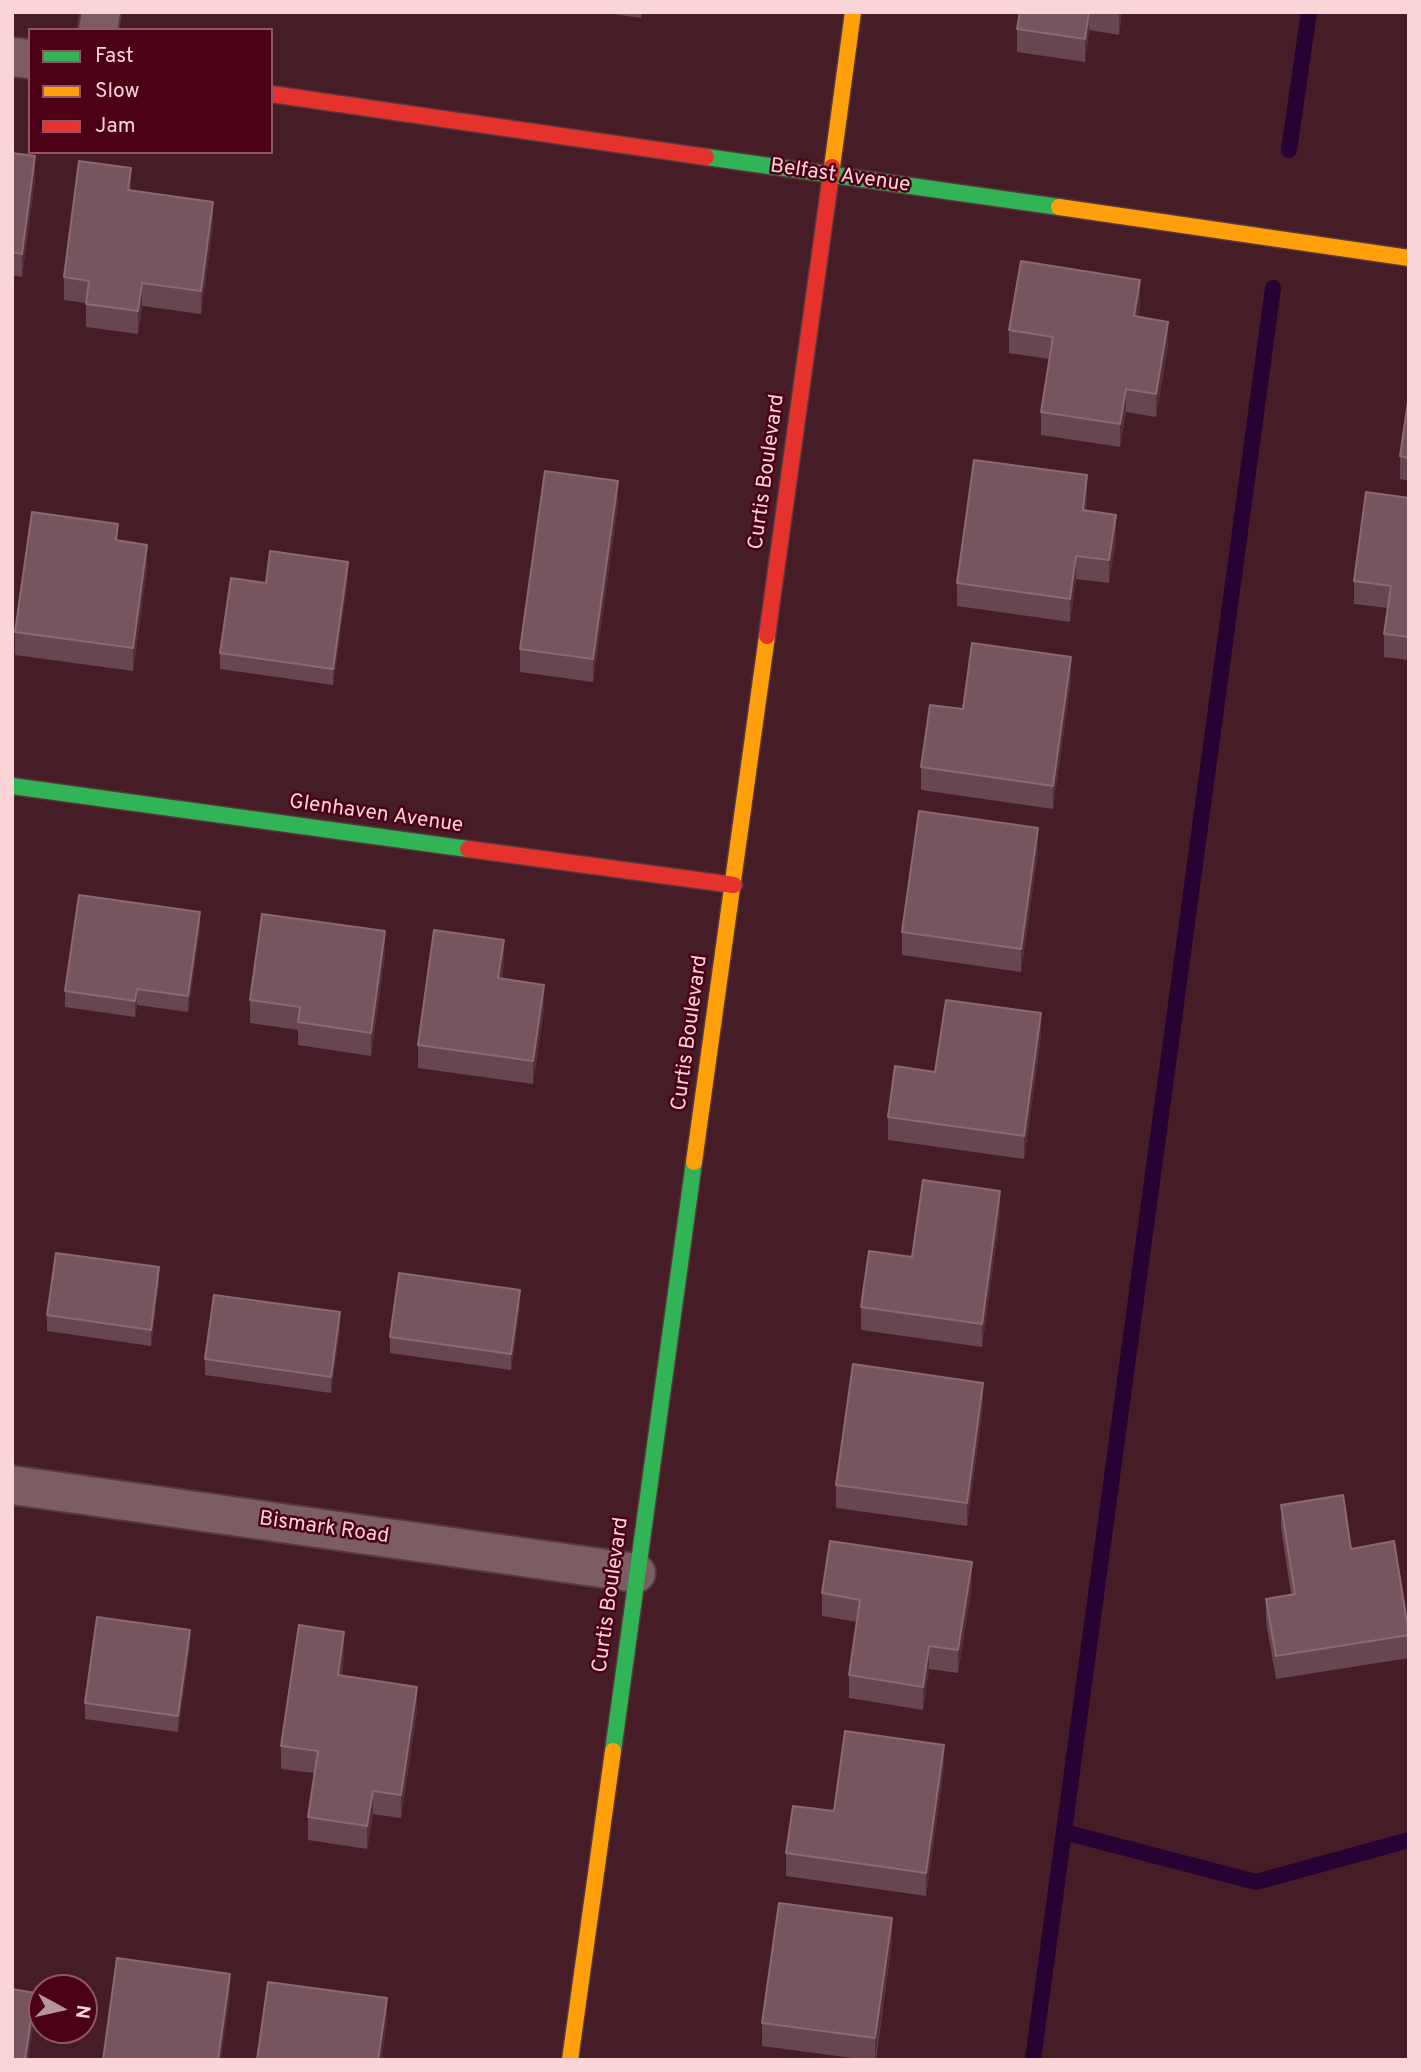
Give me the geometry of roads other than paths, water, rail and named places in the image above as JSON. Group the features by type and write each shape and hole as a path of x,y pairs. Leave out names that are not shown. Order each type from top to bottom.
{"street":[{"name":"Curtis Boulevard","path":"570,2060 853,12"},
{"name":"Belfast Avenue","path":"273,94 1409,258"},
{"name":"Glenhaven Avenue","path":"12,786 734,885"},
{"name":"Bismark Road","path":"12,1485 636,1573"}],"waterway":[{"path":"1289,150 1309,12"},
{"path":"1033,2060 1273,288"},
{"path":"1064,1832 1256,1882 1409,1840"}]}
